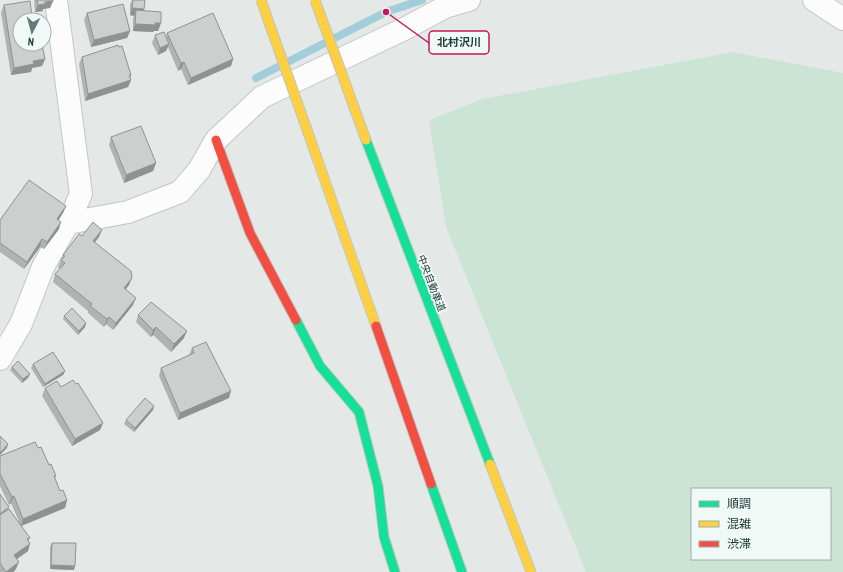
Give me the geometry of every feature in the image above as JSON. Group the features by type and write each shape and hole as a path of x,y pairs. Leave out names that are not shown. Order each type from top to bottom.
{"main road":[{"path":"261,0 462,572"},
{"name":"中央自動車道","path":"315,0 366,140 531,572"},
{"path":"216,140 227,173 254,240 320,366 359,412 378,486 384,537 395,572"}],"street":[{"path":"0,359 21,324 43,267 68,223 81,194 56,0"},
{"path":"68,223 128,212 180,192 198,170 216,140 262,98 404,29 445,7 469,0"},
{"path":"814,0 843,19"}],"green space":[{"path":"733,52 843,73 843,572 586,572 446,227 429,120 482,99"}],"building":[{"path":"37,0 53,0 53,1 38,5"},
{"path":"133,0 145,0 144,9 132,8"},
{"path":"30,1 31,12 12,12 12,52 44,52 45,59 33,61 34,64 14,68 4,5"},
{"path":"123,4 130,31 94,40 87,13"},
{"path":"136,10 161,12 161,23 155,23 156,25 135,24"},
{"path":"213,13 233,59 191,78 184,62 181,63 167,33"},
{"path":"164,32 169,44 160,48 155,35"},
{"path":"118,45 119,47 122,46 131,75 129,75 131,80 88,94 82,57"},
{"path":"141,126 156,163 126,175 111,137"},
{"path":"29,180 66,206 57,219 61,222 47,242 42,239 27,262 0,243 0,220"},
{"path":"93,222 102,230 93,241 131,271 132,278 124,288 136,298 116,323 109,317 107,319 90,306 92,304 55,274 65,263 61,260 65,256 63,255 79,234 82,236"},
{"path":"151,302 187,331 174,344 156,327 153,330 138,315"},
{"path":"72,308 86,323 79,331 64,316"},
{"path":"206,342 231,391 180,413 161,368 194,353 192,348"},
{"path":"53,352 65,371 45,384 33,364"},
{"path":"18,361 30,374 23,379 12,367"},
{"path":"73,380 76,384 78,383 103,423 75,439 45,388 57,381 61,387"},
{"path":"145,398 154,406 135,428 126,420"},
{"path":"0,436 8,444 0,453"},
{"path":"35,442 38,448 41,447 49,465 51,464 60,491 63,490 67,500 23,519 14,496 12,497 0,474 0,456"},
{"path":"0,494 9,507 0,514"},
{"path":"9,509 30,538 27,539 30,544 14,555 19,562 6,572 0,563 0,515"},
{"path":"52,543 76,543 75,566 51,565"}],"waterway":[{"path":"256,78 386,12 422,0"}],"traffic: fast":[{"path":"366,140 490,464"},
{"path":"296,320 320,366 359,412 378,486 384,537 395,572"},
{"path":"431,484 462,572"}],"traffic: slow":[{"path":"261,0 317,158"},
{"path":"315,0 366,140"},
{"path":"317,158 376,326"},
{"path":"490,464 531,572"}],"traffic: jam":[{"path":"216,140 250,233 296,320"},
{"path":"376,326 431,484"}],"place":[{"name":"北村沢川","path":"386,12"}]}
